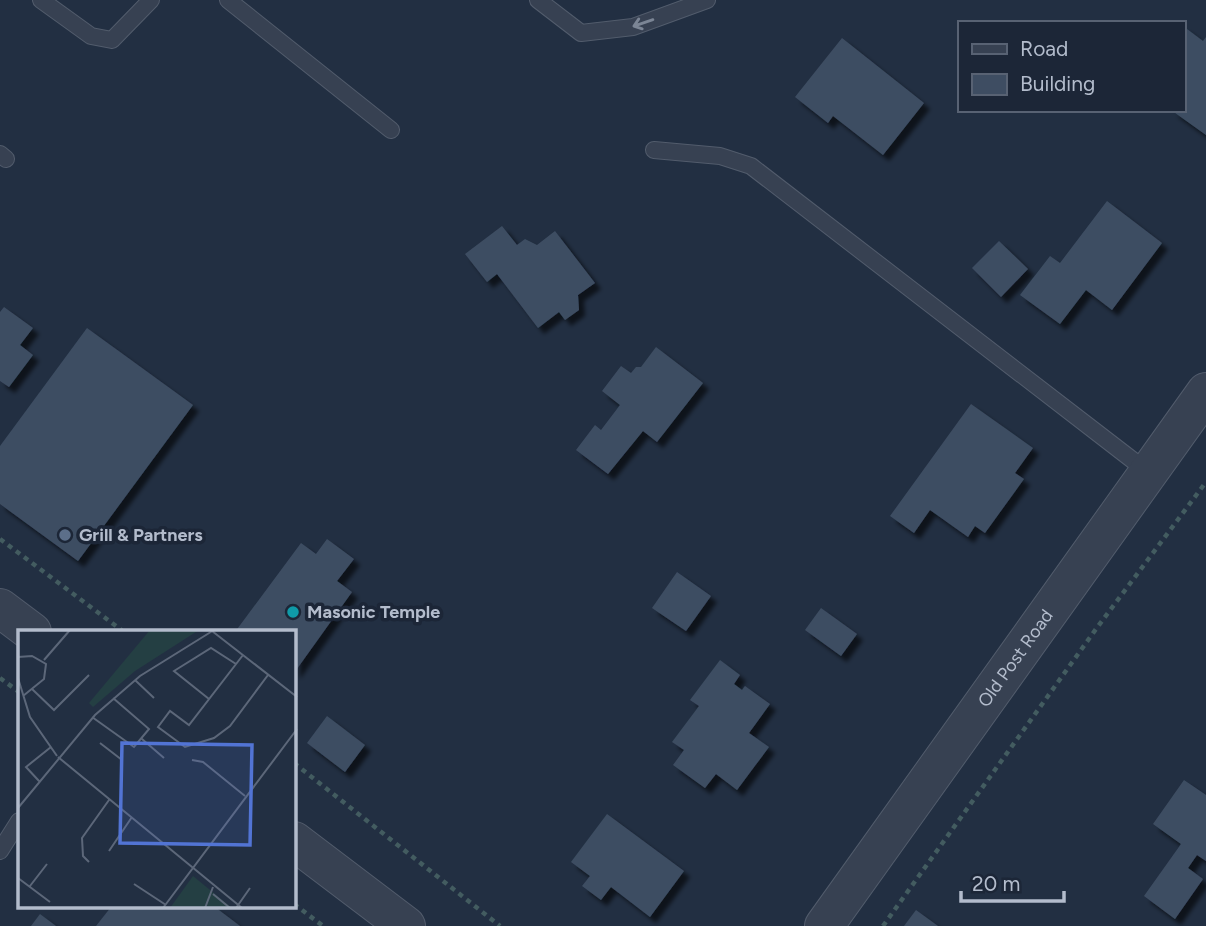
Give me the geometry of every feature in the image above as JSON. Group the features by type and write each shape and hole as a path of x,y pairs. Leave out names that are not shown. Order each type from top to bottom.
{"street":[{"name":"Old Post Road","path":"824,926 1206,392"},
{"path":"0,608 29,630"},
{"path":"296,843 406,926"}],"lane":[{"path":"41,0 91,36 112,40 151,0"},
{"path":"228,0 391,130"},
{"path":"538,0 581,33 633,27 707,0"},
{"path":"654,150 720,156 751,166 1148,472"},
{"path":"0,851 18,823"}],"path":[{"path":"883,926 1096,629 1206,482"},
{"path":"0,539 121,630"},
{"path":"0,678 18,691"},
{"path":"296,765 500,926"},
{"path":"296,906 323,926"}],"building":[{"path":"1185,28 1203,41 1206,37 1206,135 1174,112 1185,112"},
{"path":"842,38 924,103 883,155 833,116 828,123 795,97"},
{"path":"1107,201 1162,243 1112,310 1086,290 1060,324 1020,295 1050,256 1060,263"},
{"path":"502,226 517,245 525,239 537,245 555,231 595,283 578,295 579,310 565,320 559,312 538,328 497,274 487,282 465,254"},
{"path":"999,241 1028,269 1001,297 972,268"},
{"path":"4,307 33,328 20,345 33,355 9,387 0,381 0,312"},
{"path":"87,328 193,405 78,561 0,504 0,446"},
{"path":"656,347 703,383 657,442 643,431 608,474 576,450 595,425 601,430 620,405 602,391 621,366 631,373 636,367 641,367"},
{"path":"971,404 1033,448 1015,473 1024,479 985,533 975,526 968,537 930,510 914,533 890,516"},
{"name":"Masonic Temple","path":"327,539 354,559 337,581 352,592 296,670 296,630 236,630 301,543 316,554"},
{"path":"677,572 711,596 686,631 652,608"},
{"path":"821,608 857,634 841,656 805,630"},
{"path":"720,660 740,675 734,684 742,690 745,686 770,704 749,733 769,747 737,790 716,774 705,788 673,765 684,750 672,742 699,706 690,700"},
{"path":"327,716 365,745 345,772 307,743"},
{"path":"1184,780 1206,795 1206,861 1197,855 1188,868 1203,879 1175,919 1144,896 1181,844 1153,824"},
{"path":"607,814 684,871 650,917 611,887 601,900 582,886 590,876 571,862"},
{"path":"110,908 216,908 240,926 96,926"},
{"path":"916,910 938,926 904,926"},
{"path":"40,914 56,926 31,926"}],"place":[{"name":"Grill & Partners","path":"65,535"},
{"name":"Masonic Temple","path":"293,612"}]}
